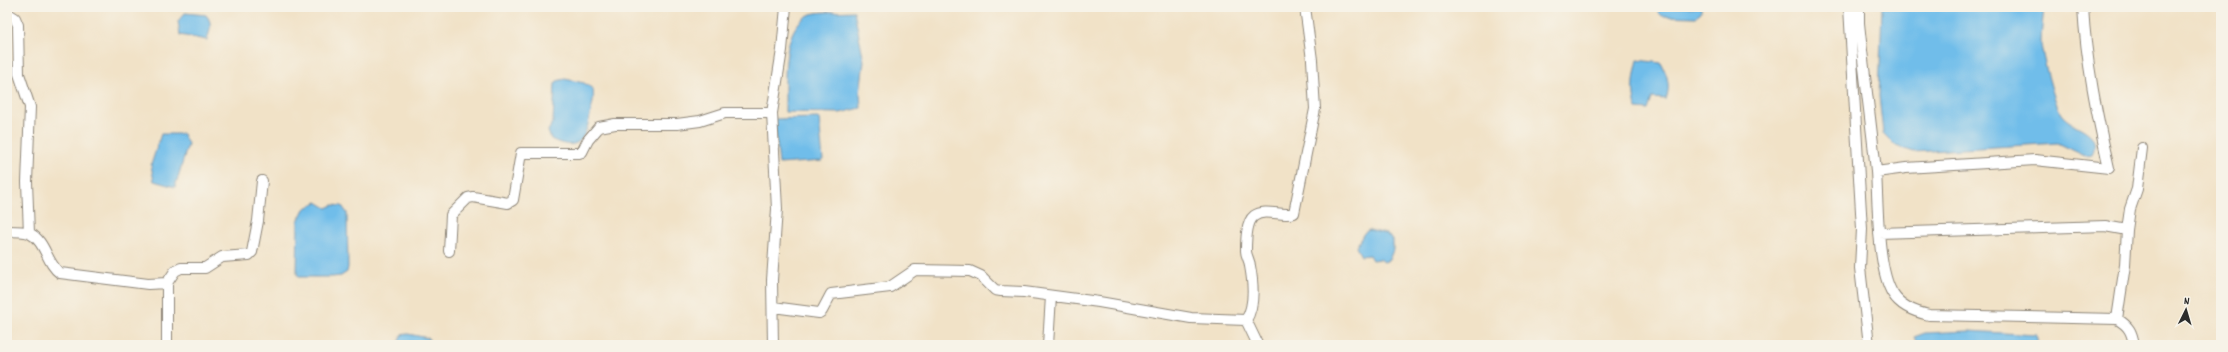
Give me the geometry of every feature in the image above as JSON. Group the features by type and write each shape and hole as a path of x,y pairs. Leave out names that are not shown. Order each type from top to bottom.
{"street":[{"path":"773,345 772,280 777,209 772,114 782,50 786,7"},
{"path":"1246,320 1252,310 1250,265 1246,252 1249,224 1253,216 1260,213 1294,213 1315,109 1312,60 1305,7"},
{"path":"1849,7 1862,229 1860,268 1869,345"},
{"path":"1859,7 1859,23 1876,172 1879,233 1887,280 1893,295 1903,305 1916,313 1929,315 2117,319 2125,324 2131,332 2134,345"},
{"path":"1876,172 1906,168 2035,160 2109,168 2096,110 2087,53 2084,7"},
{"path":"7,14 15,18 18,25 18,74 30,107 27,182 29,233"},
{"path":"449,251 451,215 468,198 473,197 508,203 514,200 521,153 579,154 582,152 588,140 599,128 615,124 677,124 700,121 725,112 772,114"},
{"path":"2117,319 2125,265 2130,209 2137,189 2142,148"},
{"path":"167,345 167,283 175,271 181,268 205,268 222,257 249,255 252,252 258,221 262,181"},
{"path":"1879,233 2105,226 2127,230"},
{"path":"7,231 29,233 44,247 53,268 60,273 148,284 167,283"},
{"path":"773,307 819,313 822,311 831,294 890,287 915,270 970,271 981,276 995,290 1099,302 1180,317 1229,321 1246,320"},
{"path":"1048,345 1051,296"},
{"path":"1246,320 1258,345"}],"water":[{"path":"1658,7 1701,7 1701,13 1696,17 1662,16 1658,12"},
{"path":"1882,7 2044,7 2041,44 2055,101 2061,114 2066,119 2090,135 2094,146 2092,155 2085,156 2058,143 1914,152 1896,146 1883,133 1879,96"},
{"path":"854,11 864,61 860,93 861,108 840,113 785,112 786,57 789,43 794,31 801,21 811,14"},
{"path":"185,13 206,15 210,21 210,30 207,40 180,35 178,21"},
{"path":"1638,60 1661,63 1668,80 1666,99 1652,98 1648,110 1637,109 1635,103 1634,84"},
{"path":"565,79 584,83 593,89 592,105 584,135 576,143 569,144 551,139 548,131 553,122 555,84 557,81"},
{"path":"819,118 823,161 779,164 774,119"},
{"path":"161,134 183,134 188,144 175,187 154,181 151,165"},
{"path":"317,202 327,208 333,205 342,206 347,213 348,267 347,272 341,276 299,277 297,274 298,221 304,209"},
{"path":"1369,230 1386,234 1393,240 1393,250 1389,260 1384,262 1380,259 1372,260 1369,255 1361,256 1356,247 1364,233"},
{"path":"1969,331 2036,335 2038,345 1918,345 1914,337 1925,333"},
{"path":"408,334 428,338 432,345 398,345 401,335"}]}
